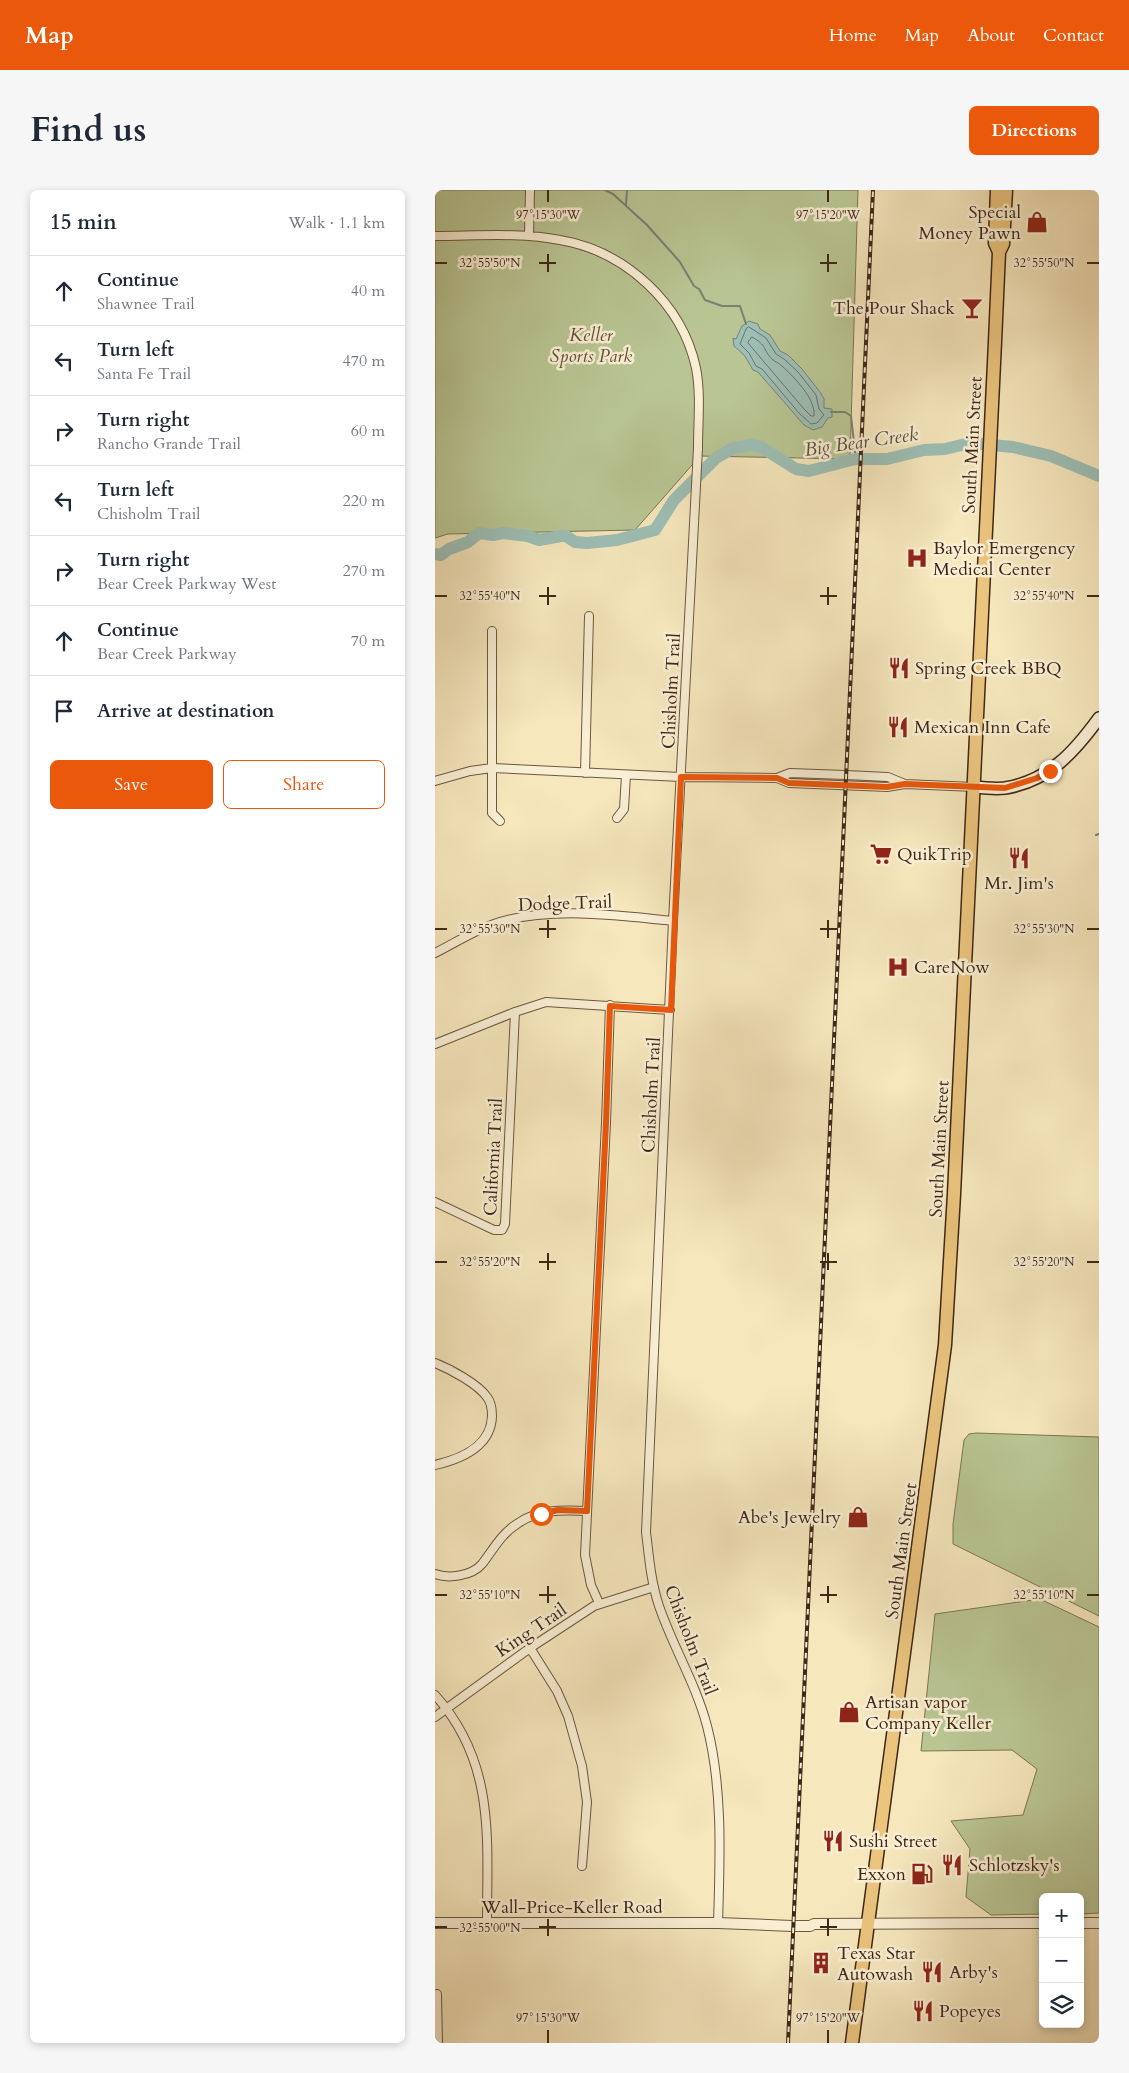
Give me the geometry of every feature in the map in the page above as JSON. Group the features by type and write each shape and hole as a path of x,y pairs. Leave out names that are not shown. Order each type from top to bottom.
{"main road":[{"name":"South Main Street","path":"997,190 995,243 999,252"},
{"name":"South Main Street","path":"852,2043 945,1345 955,1194 999,252 1003,244 1006,190"},
{"path":"974,787 1005,788 1037,778 1050,771 1081,744 1099,718"}],"street":[{"path":"529,236 530,190"},
{"name":"Chisholm Trail","path":"435,236 529,236 575,243 602,253 643,279 669,309 688,344 695,366 699,404 696,487 673,921 671,1010 646,1517 650,1570 659,1607 701,1705 712,1752 716,1782 718,1836 718,1923"},
{"path":"585,773 589,616"},
{"path":"492,631 492,813 500,821"},
{"path":"435,781 470,771 491,768 681,777 777,778 789,783 887,787 905,784 974,787"},
{"path":"617,818 624,809 626,775"},
{"name":"Dodge Trail","path":"435,953 492,924 533,915 627,916 673,921"},
{"path":"435,1044 515,1012 546,1002 671,1010"},
{"path":"599,1603 591,1585 585,1555 610,1006"},
{"name":"California Trail","path":"435,1202 494,1230 502,1230 505,1224 515,1012"},
{"path":"435,1363 464,1378 481,1391 487,1397 492,1414 488,1434 479,1445 460,1457 435,1465"},
{"path":"435,1574 452,1576 463,1574 480,1566 496,1543 515,1524 525,1519 558,1510 587,1511"},
{"name":"King Trail","path":"435,1717 530,1648 599,1603 654,1587"},
{"path":"530,1648 557,1691 568,1716 580,1757 587,1802 582,1866"},
{"path":"435,1695 447,1709 472,1752 482,1784 486,1826 487,1924"},
{"name":"Wall-Price-Keller Road","path":"435,1923 739,1923 748,1921 811,1922 814,1924 1039,1923"},
{"path":"1084,1923 1099,1923"},
{"path":"437,1994 438,2043"}],"green space":[{"name":"Keller Sports Park","path":"435,190 858,190 850,459 700,456 635,530 448,534 435,538"},
{"path":"969,1434 1099,1437 1099,1616 953,1544 953,1524 964,1440"},
{"path":"1040,1599 1099,1627 1099,1913 1084,1914 1084,1893 1039,1893 1039,1914 991,1915 966,1897 970,1849 951,1821 1023,1815 1037,1769 1012,1750 921,1751 935,1614"}],"water":[{"path":"749,321 758,324 760,329 770,335 780,351 788,355 802,369 820,392 824,399 824,408 832,409 832,417 828,418 822,427 813,430 804,425 758,372 753,370 745,356 734,346 733,338 736,339 742,326"}],"waterway":[{"path":"605,190 613,194 647,225 680,262 705,300 722,306 740,306 746,324"},
{"path":"626,205 627,190"},
{"path":"831,412 845,412 851,416 857,459"},
{"name":"Big Bear Creek","path":"435,554 441,555 449,549 468,542 479,533 493,535 503,533 528,536 539,540 566,536 575,542 587,543 617,540 655,530 674,500 716,458 733,448 751,445 761,447 796,469 809,471 855,459 887,459 924,450 945,449 970,443 1013,447 1051,456 1099,476"}],"railway":[{"path":"788,2043 873,190"}],"place":[{"name":"Special Money Pawn","path":"1037,222"},
{"name":"The Pour Shack","path":"972,308"},
{"name":"Baylor Emergency Medical Center","path":"917,558"},
{"name":"Spring Creek BBQ","path":"899,668"},
{"name":"Mexican Inn Cafe","path":"898,727"},
{"name":"QuikTrip","path":"881,854"},
{"name":"Mr. Jim's","path":"1019,858"},
{"name":"CareNow","path":"898,967"},
{"name":"Abe's Jewelry","path":"858,1517"},
{"name":"Artisan vapor Company Keller","path":"849,1712"},
{"name":"Sushi Street","path":"833,1841"},
{"name":"Schlotzsky's","path":"952,1865"},
{"name":"Exxon","path":"922,1874"},
{"name":"Texas Star Autowash","path":"821,1963"},
{"name":"Arby's","path":"932,1972"},
{"name":"Popeyes","path":"923,2011"}],"route":[{"path":"541,1514 558,1510 587,1511 610,1006 671,1010 673,921 681,777 777,778 789,783 887,787 905,784 1005,788 1023,784 1050,771"}]}
